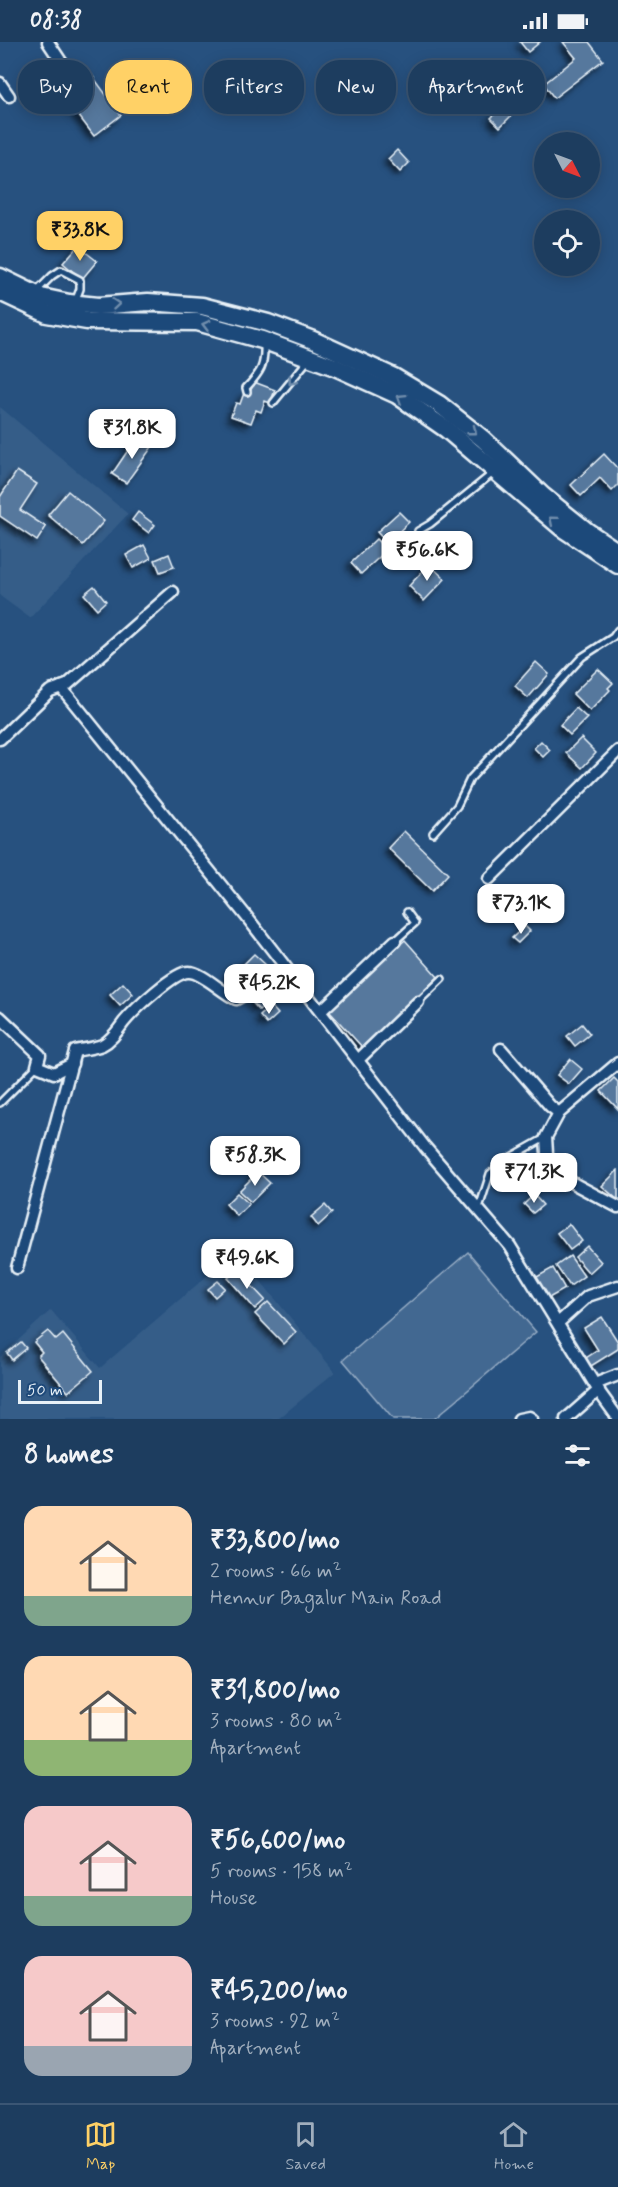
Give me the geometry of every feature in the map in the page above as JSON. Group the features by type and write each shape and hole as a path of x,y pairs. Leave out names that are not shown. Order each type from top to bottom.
{"main road":[{"path":"0,277 35,294 74,304 98,306 148,302 202,306 268,323 314,340 394,377 439,404 483,439 543,496 588,532 618,552"},
{"path":"0,292 47,314 87,321 197,322 264,341 397,395 446,429 562,528 618,565"}],"street":[{"path":"48,42 60,60"},
{"path":"0,83 9,96"},
{"path":"0,739 50,691 75,678 173,591"},
{"path":"61,687 321,1011 425,1147 510,1246 618,1418"},
{"path":"489,879 618,751"},
{"path":"321,1011 394,941"},
{"path":"17,1268 75,1051 103,1044 119,1031 125,1022 173,976 187,971 200,974 224,993 236,999 290,972"},
{"path":"358,1060 418,1002"},
{"path":"0,1017 40,1055 37,1066 54,1073 72,1064"},
{"path":"501,1049 550,1106 559,1113"},
{"path":"618,1063 559,1113 546,1137 548,1170 618,1207"},
{"path":"558,1323 588,1296 618,1286"},
{"path":"566,1419 597,1387 618,1375"},
{"path":"519,1419 529,1417 532,1419"}],"lane":[{"path":"35,294 51,276 61,270 80,280 80,289 74,304"},
{"path":"247,392 246,388 258,377 263,367 264,341"},
{"path":"273,403 310,358"},
{"path":"418,531 495,472"},
{"path":"433,833 457,806 470,779 582,657 613,637 618,630"},
{"path":"394,941 415,922 407,912"},
{"path":"418,1002 442,979"},
{"path":"0,1103 37,1066"},
{"path":"479,1209 490,1174 511,1157 546,1137"}],"shaded area":[{"path":"0,407 128,514 30,618 0,596"},
{"path":"236,1251 335,1372 278,1419 0,1419 0,1357 51,1310 100,1368"},
{"path":"468,1252 536,1332 434,1419 393,1419 343,1360"}],"building":[{"path":"520,42 540,42 528,52"},
{"path":"563,42 589,42 603,60 554,98 545,83 576,58"},
{"path":"93,77 105,93 105,114 121,115 94,136 77,114 93,114"},
{"path":"495,114 511,116 500,127 491,118"},
{"path":"397,150 409,163 400,172 388,159"},
{"path":"78,246 97,261 82,279 63,263"},
{"path":"254,382 275,390 270,403 265,401 261,412 256,410 251,423 231,416 236,403 240,404 244,393 249,395"},
{"path":"137,437 152,447 126,483 112,474"},
{"path":"604,454 618,469 618,485 612,491 600,478 581,496 571,485"},
{"path":"17,471 37,484 20,510 46,527 37,541 0,516 0,497"},
{"path":"68,491 104,521 83,545 48,515"},
{"path":"138,512 155,525 149,533 132,520"},
{"path":"399,512 409,522 387,543 377,532"},
{"path":"376,539 387,550 361,574 351,563"},
{"path":"144,545 151,558 133,568 126,555"},
{"path":"169,554 174,567 160,572 155,560"},
{"path":"429,564 445,579 424,601 409,586"},
{"path":"94,586 106,601 97,609 84,594"},
{"path":"536,662 549,674 528,698 515,686"},
{"path":"598,669 613,683 608,688 610,690 590,711 573,694"},
{"path":"576,708 587,718 570,735 560,725"},
{"path":"581,738 596,753 582,768 566,753"},
{"path":"541,741 550,750 543,757 534,748"},
{"path":"404,831 448,874 432,891 388,848"},
{"path":"525,926 530,931 518,943 512,938"},
{"path":"405,940 438,977 364,1049 329,1011"},
{"path":"254,954 267,966 257,976 244,964"},
{"path":"238,967 251,983 240,992 228,976"},
{"path":"123,983 133,994 120,1006 110,995"},
{"path":"261,995 268,1002 259,1010 252,1002"},
{"path":"271,1006 278,1014 267,1024 260,1016"},
{"path":"582,1024 590,1034 575,1046 567,1036"},
{"path":"570,1059 582,1069 569,1084 557,1075"},
{"path":"614,1078 618,1082 618,1109 601,1091"},
{"path":"618,1170 618,1200 602,1186"},
{"path":"258,1172 270,1183 251,1202 239,1191"},
{"path":"237,1193 249,1204 237,1216 226,1204"},
{"path":"534,1195 543,1205 533,1213 524,1204"},
{"path":"325,1205 332,1213 318,1226 311,1217"},
{"path":"569,1224 582,1241 570,1250 557,1233"},
{"path":"587,1246 601,1262 589,1273 575,1257"},
{"path":"570,1256 584,1276 570,1286 556,1266"},
{"path":"553,1268 565,1289 547,1299 535,1278"},
{"path":"237,1270 265,1300 255,1309 228,1278"},
{"path":"218,1281 225,1288 215,1297 208,1289"},
{"path":"268,1302 296,1332 284,1344 255,1314"},
{"path":"602,1317 618,1342 618,1349 591,1366 586,1358 598,1350 584,1328"},
{"path":"48,1331 56,1340 63,1334 93,1371 68,1392 38,1356 42,1352 34,1342"},
{"path":"21,1342 26,1348 12,1360 7,1353"}]}
